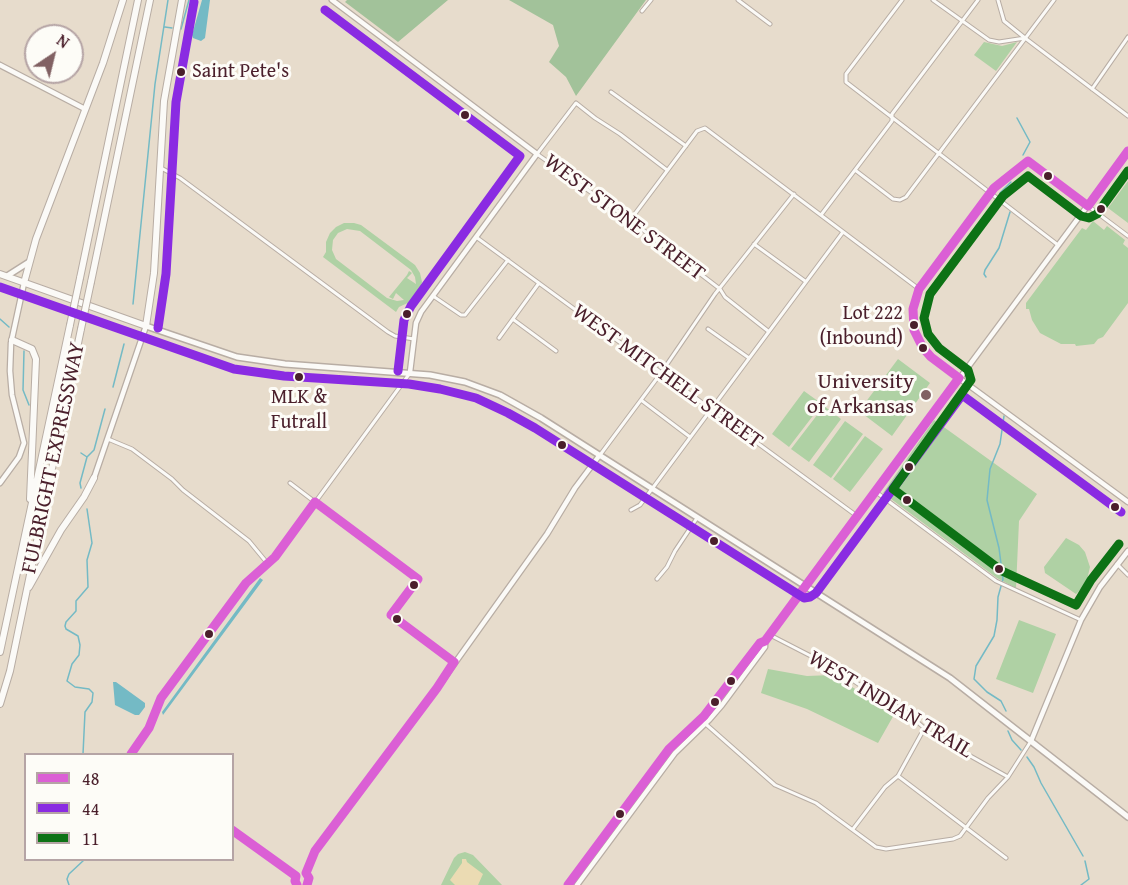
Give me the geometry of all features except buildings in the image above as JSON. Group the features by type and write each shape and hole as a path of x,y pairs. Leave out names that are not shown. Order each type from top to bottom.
{"highway":[{"path":"24,283 41,226 113,36 123,0"},
{"name":"FULBRIGHT EXPRESSWAY","path":"0,652 138,0"},
{"name":"FULBRIGHT EXPRESSWAY","path":"0,704 10,671 150,0"},
{"path":"3,275 146,326 154,270 165,92 182,0"},
{"path":"12,340 30,347 36,359 30,518"},
{"path":"26,593 60,530 84,497 94,478"}],"main road":[{"path":"3,275 29,262"},
{"path":"146,326 216,351 258,360 410,372 459,380 500,395 541,418 950,678 1128,817"}],"street":[{"name":"WEST STONE STREET","path":"332,0 339,2 537,154 630,220 720,289 725,297 768,331"},
{"path":"642,11 651,0"},
{"path":"738,0 770,24"},
{"path":"902,0 846,74 846,82 1058,245"},
{"path":"933,0 992,41 1003,42 1025,38"},
{"path":"821,215 892,121 892,114 978,0"},
{"path":"998,0 1004,21 1128,116"},
{"path":"855,170 893,199 900,200 906,197 1054,0"},
{"path":"1092,89 1128,37"},
{"path":"0,65 86,109"},
{"path":"611,92 686,146"},
{"path":"132,753 149,728 161,698 250,578 268,564 410,372 419,316 576,103 667,170"},
{"path":"630,220 697,130 708,129 920,289"},
{"path":"568,885 669,749 700,719 760,643 770,635 1128,151"},
{"path":"1128,236 1028,161 1004,178 920,289 915,299 912,319 917,339 931,357 1128,502"},
{"path":"160,168 172,172 388,332 395,336 414,339"},
{"path":"306,873 315,851 437,688 547,534 575,488 720,289 794,194"},
{"path":"632,510 640,505 843,231"},
{"name":"WEST MITCHELL STREET","path":"476,237 857,517"},
{"path":"754,244 805,281"},
{"path":"433,296 461,315 465,315 508,260"},
{"path":"0,483 19,457 24,444 10,381 12,340 24,283"},
{"path":"500,338 539,283"},
{"path":"514,319 556,351"},
{"path":"94,478 146,326"},
{"path":"708,328 749,358"},
{"path":"641,400 690,437"},
{"path":"108,439 132,449 172,479 249,541 268,564"},
{"path":"290,483 315,502"},
{"path":"876,492 998,582 1081,620"},
{"path":"657,579 697,518"},
{"path":"700,719 775,785 816,803 876,847 886,849 953,839 960,836 988,798 1008,777 1031,741 1081,620 1100,587 1128,550"},
{"path":"1117,564 1128,575"},
{"name":"WEST INDIAN TRAIL","path":"770,635 829,665 873,694 905,711 924,729 1008,777"},
{"path":"577,885 675,753 705,724 765,647 765,641"},
{"path":"853,829 886,785 898,776 924,729"},
{"path":"898,776 1006,858"},
{"path":"234,831 296,876"},
{"path":"296,876 299,873 306,873"},
{"path":"306,873 309,878 308,885"},
{"path":"296,876 297,885"}],"green space":[{"path":"347,0 448,0 398,42 345,2"},
{"path":"509,0 646,0 576,96 566,77 549,62 559,46 553,25"},
{"path":"984,42 1002,46 1017,42 996,71 974,55"},
{"path":"1128,181 1128,223 1108,208"},
{"path":"1093,221 1104,230 1107,226 1125,240 1123,244 1128,248 1128,303 1103,337 1094,344 1076,346 1075,344 1061,344 1040,333 1032,320 1029,309 1026,309 1026,303 1082,228 1086,230"},
{"path":"344,223 361,225 415,265 422,282 420,292 414,300 399,307 396,312 323,257 326,252 326,242 336,227","holes":["347,229 360,231 411,270 416,284 407,278 412,273 409,271 389,297 393,299 396,293 404,300 397,301 387,298 336,259 332,250 333,240 338,233"]},
{"path":"898,359 930,383 892,436 859,411"},
{"path":"804,391 822,404 789,447 772,434"},
{"path":"824,406 841,419 809,462 791,449"},
{"path":"934,420 1037,494 1019,521 1016,588 997,578 883,493"},
{"path":"845,421 863,434 831,478 813,465"},
{"path":"865,436 883,449 850,492 833,479"},
{"path":"1066,538 1079,545 1085,552 1090,567 1086,584 1076,594 1045,573 1044,567"},
{"path":"1019,620 1056,634 1033,693 996,679"},
{"path":"768,669 807,676 832,675 895,713 878,743 807,709 761,693"},
{"path":"465,852 473,855 502,885 441,885 454,858"}],"sand":[{"path":"462,859 466,859 483,874 478,885 455,885 450,880 462,863"}],"water":[{"path":"202,0 210,0 205,38 201,41 193,38 192,35"},
{"path":"260,578 263,580 163,715 162,712"},
{"path":"113,682 145,703 139,715 115,705"}],"waterway":[{"path":"133,304 155,84 168,0"},
{"path":"181,29 189,0"},
{"path":"165,27 172,28"},
{"path":"1017,118 1030,142 1023,155"},
{"path":"1000,193 1011,182"},
{"path":"986,277 985,270 999,248 1010,212"},
{"path":"0,319 9,327"},
{"path":"113,387 124,344"},
{"path":"24,351 23,390 29,405"},
{"path":"81,488 80,483 87,457 94,450 105,409"},
{"path":"1004,416 1000,444 990,469 987,500 999,548 1003,579 998,597 994,636 976,666 974,679 987,692 1001,701 1006,711"},
{"path":"81,453 87,457"},
{"path":"83,753 85,712 92,702 93,693 89,689 75,687 67,681 72,664 79,655 80,645 78,636 65,626 76,611 76,601 88,587 87,560 92,543 87,509"},
{"path":"1008,731 1021,750"},
{"path":"1027,757 1083,856"},
{"path":"69,885 67,879 69,874 83,861"},
{"path":"1081,885 1089,879 1085,861"}],"transit line":[{"name":"44","path":"158,328 166,274 176,102 194,2"},
{"name":"44","path":"325,10 520,156 411,306 404,320 398,371"},
{"name":"48","path":"568,885 669,749 704,716 760,643 765,641 959,378 923,348 914,330 913,309 919,289 994,188 1028,161 1088,206 1128,151"},
{"name":"11","path":"1119,544 1091,580 1076,605 1002,571 893,489 971,380 968,370 939,348 928,334 924,318 930,294 1003,196 1028,176 1081,216 1089,218 1097,214 1128,171"},
{"name":"44","path":"0,287 234,369 284,376 409,384 476,398 535,428 804,598 816,593 962,395 1121,512"},
{"name":"48","path":"132,753 149,728 161,698 246,583 275,557 315,502 418,579 391,615 454,662 315,851 306,873 309,878 307,885"},
{"name":"48","path":"234,831 296,876 297,885"}],"place":[{"name":"Saint Pete's","path":"181,72"},
{"name":"Lot 222 (Inbound)","path":"914,325"},
{"name":"MLK & Futrall","path":"299,377"},
{"name":"University of Arkansas","path":"926,395"}]}
